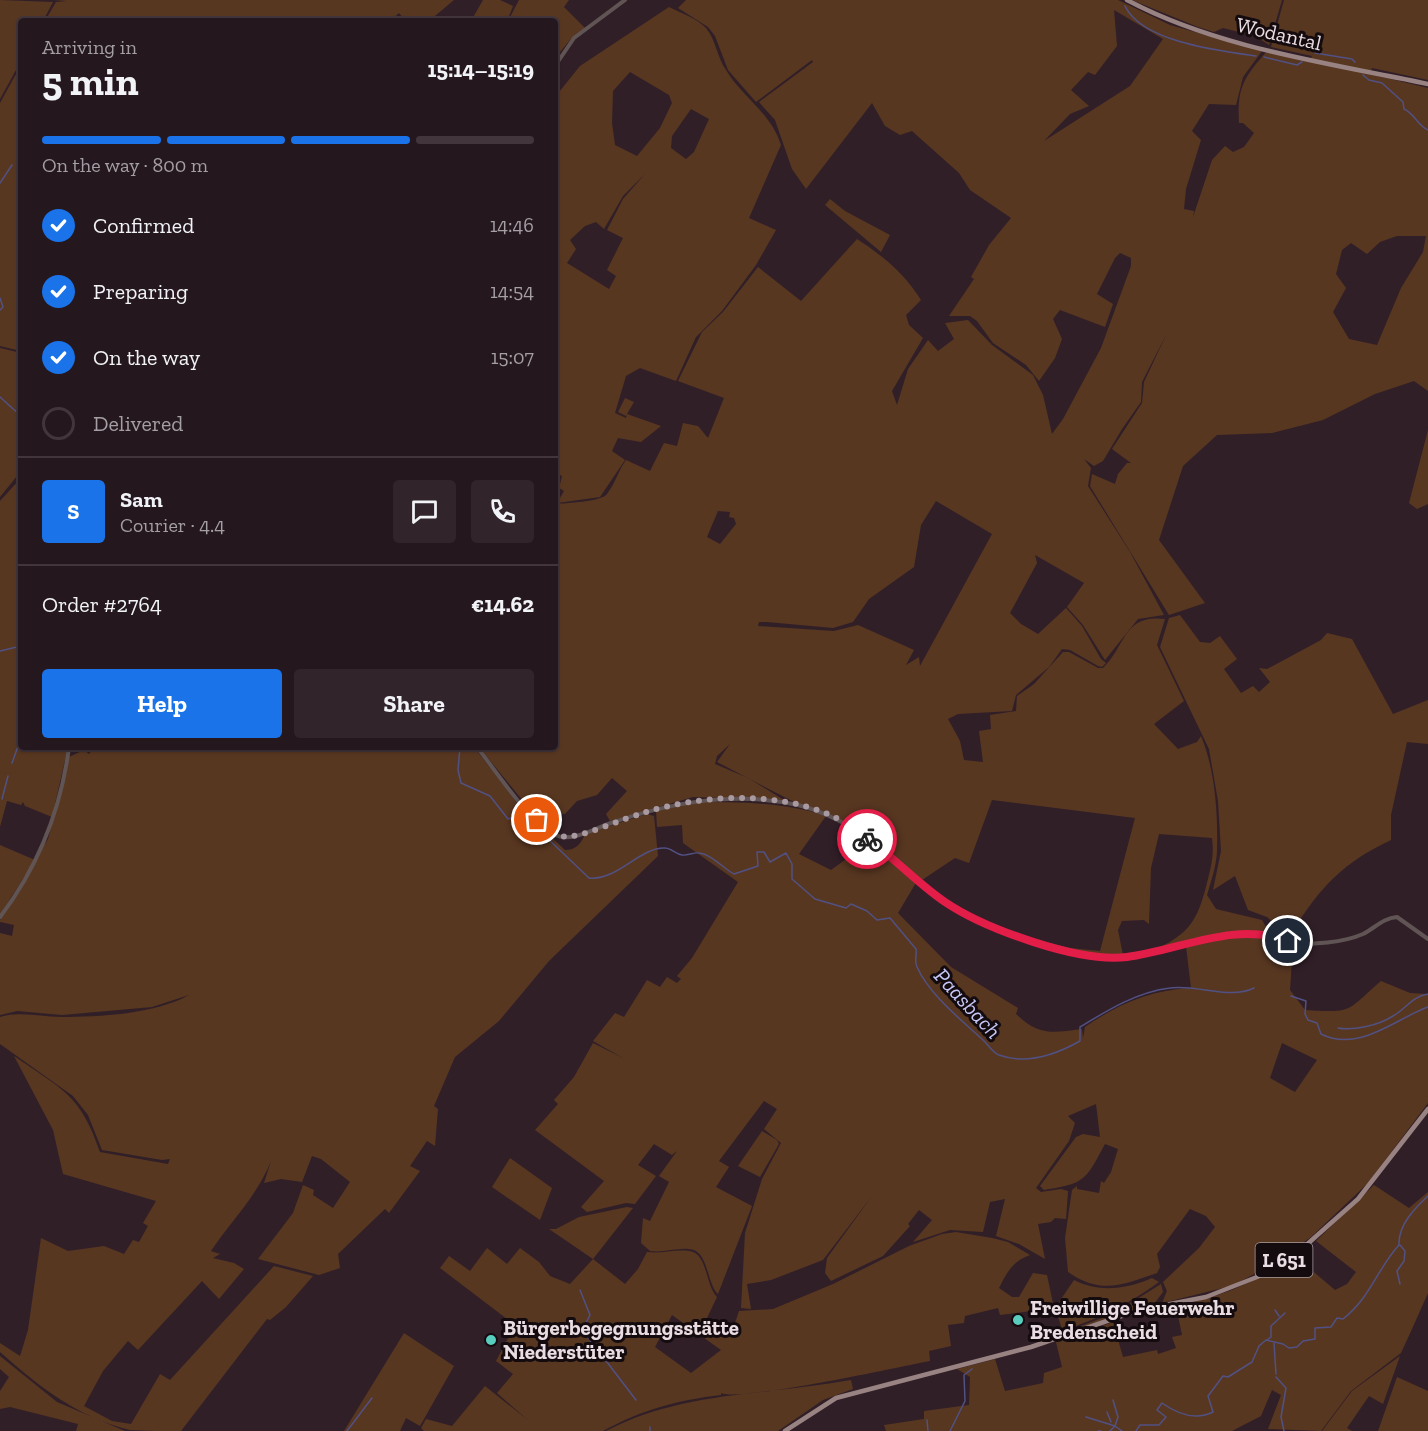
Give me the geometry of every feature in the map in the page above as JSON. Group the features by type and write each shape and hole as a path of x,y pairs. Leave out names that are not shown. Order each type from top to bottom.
{"main road":[{"name":"Wodantal","path":"1127,0 1163,20 1201,32 1428,84"},
{"name":"L 651","path":"785,1431 836,1398 1039,1344 1139,1310 1206,1297 1257,1277 1304,1246 1353,1204 1428,1109"}],"street":[{"path":"558,62 574,38 625,0"},
{"path":"0,917 39,856 46,838 68,750"},
{"path":"479,750 531,814 549,831 561,837 576,836 684,801 721,799 785,803 817,810 839,820 894,858 947,903 1043,945 1092,957 1116,958 1222,936 1257,933 1290,941 1346,939 1362,934 1387,918 1397,916 1428,939"}],"shaded area":[{"path":"0,0 53,2 45,18 18,18 18,66 0,99"},
{"path":"54,0 454,0 433,18 403,18 399,13 393,18 47,18 56,2 67,1"},
{"path":"483,0 500,0 513,6 508,18 473,18"},
{"path":"519,0 569,0 564,7 585,28 570,40 558,54 558,18 510,18"},
{"path":"686,0 1118,0 1170,25 1262,51 1243,77 1236,105 1209,104 1192,131 1201,140 1186,189 1184,209 1194,211 1193,217 1212,160 1225,146 1233,152 1244,147 1254,133 1243,123 1239,123 1239,100 1247,76 1252,69 1266,52 1309,62 1312,56 1271,47 1284,0 1428,0 1428,80 1372,68 1370,74 1428,88 1428,391 1414,381 1375,394 1323,420 1272,433 1217,435 1183,466 1159,540 1205,603 1169,615 1090,486 1092,474 1115,484 1118,474 1127,463 1131,463 1112,449 1142,403 1144,382 1167,333 1142,382 1141,402 1103,461 1094,466 1084,459 1091,468 1088,486 1130,552 1164,615 1138,619 1105,660 1083,625 1067,607 1084,583 1035,555 1037,563 1010,613 1021,624 1038,634 1066,608 1082,626 1101,659 1106,663 1102,667 1098,666 1070,650 1062,649 1049,667 1016,695 1012,711 958,714 948,719 960,741 964,760 983,762 979,731 991,729 990,715 1016,711 1017,696 1034,684 1063,652 1069,652 1098,668 1103,668 1133,627 1141,621 1165,619 1157,645 1184,701 1154,724 1178,749 1197,742 1201,736 1206,749 1215,792 1217,835 1216,861 1207,895 1216,909 1262,920 1269,932 1213,937 1158,948 1179,936 1193,921 1205,892 1213,849 1212,838 1159,834 1151,868 1149,924 1144,920 1122,921 1118,930 1123,955 1092,956 1030,938 1070,948 1100,951 1135,818 992,800 969,863 955,858 922,880 901,861 832,815 794,802 749,779 784,800 693,797 610,821 606,814 627,791 612,778 597,795 577,801 565,814 532,812 481,750 558,750 558,504 583,502 603,497 610,490 626,460 650,471 664,443 677,446 683,423 698,426 708,438 724,398 678,381 702,332 723,312 758,267 801,301 857,239 892,266 921,300 906,315 909,325 923,338 892,391 897,405 908,369 928,340 938,351 954,339 945,323 968,320 992,345 1033,375 1043,395 1052,434 1063,419 1101,348 1131,266 1131,258 1120,253 1115,258 1097,294 1113,304 1105,327 1060,310 1053,319 1062,339 1055,358 1039,381 1026,365 993,343 977,321 970,316 949,316 974,279 971,277 989,245 1011,218 970,190 959,173 912,131 900,135 885,126 872,103 806,189 792,169 775,120 759,102 813,62 812,60 756,102 728,70 715,36 708,27 678,8","holes":["1114,10 1163,39 1130,86 1044,141 1070,114 1089,106 1071,90 1088,72 1095,75 1117,46","1397,236 1426,236 1423,252 1401,288 1377,345 1349,339 1333,312 1346,288 1336,274 1342,250 1351,243 1367,254 1380,242","936,501 992,534 920,666 919,657 906,665 914,650 858,625 834,631 758,626 759,622 767,622 833,628 853,622 869,599 914,567 921,525","718,511 730,512 729,517 734,518 736,524 720,544 707,537","730,744 717,762 747,778 715,764 717,756"]},
{"path":"1132,0 1282,0 1269,45 1255,36 1223,28 1214,32 1198,27"},
{"path":"669,7 706,28 726,70 764,115 776,134 781,145 749,218 776,230 756,265 722,311 696,337 676,381 640,368 626,376 615,413 626,418 627,414 661,426 641,442 618,438 612,451 625,460 600,497 558,503 564,491 559,488 562,476 558,474 558,93 580,66","holes":["630,72 669,95 672,103 660,128 637,156 615,145 612,123 613,91","691,109 709,119 694,152 686,159 671,148 672,136","645,174 623,199 607,230 623,238 607,270 616,276 609,289 567,263 576,249 570,240 585,226 596,222 604,229 623,196"]},
{"path":"18,70 18,350 0,346 0,103"},
{"path":"830,199 845,211 890,235 881,252 825,205"},
{"path":"0,348 18,352 18,475 0,497"},
{"path":"625,398 634,402 626,416 618,412"},
{"path":"1428,430 1428,504 1417,509 1409,503"},
{"path":"18,481 18,750 67,750 52,817 25,806 23,802 21,805 7,801 0,827 0,501"},
{"path":"1180,615 1200,642 1210,643 1220,636 1237,659 1224,669 1241,693 1253,686 1259,692 1270,682 1259,668 1267,669 1321,640 1327,633 1352,639 1393,714 1428,700 1428,744 1407,742 1391,815 1391,840 1360,857 1334,877 1313,901 1293,931 1281,930 1267,917 1248,910 1235,876 1213,890 1221,851 1218,801 1209,749 1160,647 1169,618"},
{"path":"84,750 89,754 92,750 476,750 520,807 565,850 578,846 585,834 647,814 654,816 658,856 549,961 499,1021 455,1057 434,1106 438,1109 435,1146 427,1141 410,1166 420,1171 389,1213 385,1209 338,1254 340,1268 319,1275 258,1259 293,1213 303,1185 314,1190 313,1195 333,1208 350,1182 321,1159 312,1156 302,1182 281,1179 264,1183 271,1161 259,1186 211,1251 220,1254 213,1258 234,1263 244,1269 219,1299 202,1281 138,1350 128,1341 103,1371 84,1406 112,1421 131,1424 160,1374 170,1380 274,1266 313,1276 286,1307 270,1320 267,1319 181,1431 130,1430 94,1418 44,1388 0,1352 0,1343 20,1356 28,1330 41,1238 68,1251 104,1246 124,1254 133,1240 139,1242 148,1226 143,1223 156,1201 63,1174 53,1130 14,1056 57,1086 77,1105 93,1133 100,1152 168,1164 170,1159 162,1160 102,1150 88,1115 73,1096 0,1044 0,1017 23,1014 53,1017 110,1015 160,1006 189,995 152,1007 62,1015 17,1011 0,1015 0,933 12,936 14,925 0,922 0,920 48,839 69,757"},
{"path":"693,802 727,802 777,805 826,816 799,854 831,870 849,857 870,854 876,847 917,881 898,913 951,967 1018,1008 1016,1014 1024,1021 1046,1031 1082,1029 1083,1038 1085,1027 1122,1005 1149,995 1191,988 1186,946 1226,938 1253,937 1293,946 1290,990 1305,1010 1332,1011 1348,1008 1381,981 1410,993 1428,994 1428,1103 1368,1183 1311,1237 1270,1266 1231,1286 1162,1303 1167,1291 1163,1282 1199,1248 1215,1227 1206,1216 1190,1209 1157,1254 1160,1267 1157,1273 1122,1284 1101,1286 1091,1284 1068,1272 1065,1238 1072,1190 1077,1186 1077,1189 1099,1193 1101,1181 1104,1183 1111,1172 1118,1149 1105,1144 1088,1173 1076,1182 1044,1190 1040,1186 1076,1137 1083,1134 1100,1137 1096,1104 1068,1116 1075,1123 1069,1141 1036,1188 1041,1192 1061,1189 1068,1191 1066,1219 1055,1218 1051,1222 1038,1224 1045,1259 1019,1244 996,1236 1005,1199 990,1202 983,1232 950,1230 913,1242 932,1220 919,1210 908,1224 910,1226 883,1256 831,1281 825,1273 827,1258 872,1196 823,1260 771,1280 747,1284 751,1309 741,1308 745,1233 762,1179 781,1143 764,1129 777,1109 764,1101 719,1161 729,1167 716,1187 752,1206 718,1294 711,1282 704,1260 695,1250 650,1251 641,1243 643,1218 650,1221 669,1182 659,1176 677,1151 672,1155 654,1144 638,1165 656,1176 635,1204 626,1203 587,1212 581,1207 604,1181 535,1130 558,1104 554,1100 574,1077 593,1043 623,1058 593,1041 615,1013 624,1017 647,980 660,987 667,977 677,983 681,979 677,976 692,958 738,882 683,843 682,825 657,827 656,811","holes":["1282,1043 1317,1060 1295,1092 1270,1078"]},
{"path":"0,845 35,860 0,915"},
{"path":"762,1131 777,1140 779,1144 760,1177 738,1166"},
{"path":"510,1158 552,1188 540,1220 492,1187"},
{"path":"1374,1185 1409,1208 1428,1192 1428,1293 1401,1353 1351,1391 1321,1431 1268,1429 1281,1395 1272,1390 1261,1416 1232,1431 886,1431 884,1425 924,1419 924,1411 969,1405 970,1377 957,1369 995,1359 1005,1391 1043,1383 1044,1373 1062,1367 1056,1342 1113,1322 1123,1357 1157,1350 1158,1354 1176,1348 1172,1337 1182,1335 1176,1306 1209,1298 1238,1287 1295,1256 1335,1290 1347,1284 1356,1272 1316,1241"},
{"path":"627,1207 633,1208 593,1259 549,1229 556,1229 579,1217"},
{"path":"956,1232 1008,1242 1030,1255 1019,1260 1011,1268 999,1288 1012,1297 1019,1297 1033,1273 1047,1275 1054,1308 1000,1315 998,1308 965,1316 964,1323 948,1325 951,1346 929,1351 930,1361 758,1393 721,1393 721,1395 660,1407 631,1417 603,1431 424,1431 421,1428 426,1419 452,1426 485,1386 529,1421 497,1393 513,1374 496,1361 515,1325 440,1268 449,1256 470,1271 487,1248 507,1264 520,1248 539,1262 550,1276 570,1284 593,1259 625,1284 638,1269 647,1252 689,1251 700,1257 717,1297 707,1318 710,1328 734,1326 739,1311 773,1309 833,1284 909,1246 942,1234","holes":["672,1315 721,1350 691,1373 655,1347"]},
{"path":"1152,1278 1159,1282 1114,1310 1066,1330 1032,1340 1028,1338 1061,1326 1055,1308 1074,1280 1093,1287 1113,1288 1133,1285"},
{"path":"1161,1284 1163,1292 1154,1304 1040,1341 1113,1314"},
{"path":"404,1333 454,1366 420,1426 406,1418 400,1431 344,1431"},
{"path":"0,1356 57,1402 125,1431 76,1431 78,1424 10,1407 0,1409 0,1391 9,1377 0,1369"},
{"path":"1400,1356 1383,1404 1369,1396 1347,1428 1352,1431 1322,1431 1352,1391"},
{"path":"1397,1377 1428,1391 1428,1431 1378,1431"},
{"path":"851,1380 853,1389 823,1400 778,1431 606,1431 664,1408 695,1401"}],"waterway":[{"path":"1125,6 1134,18 1164,36 1183,43 1256,56"},
{"path":"1315,53 1352,59 1355,62"},
{"path":"1264,57 1297,65 1302,62"},
{"path":"1363,75 1369,80 1382,83 1403,102 1404,109 1428,130"},
{"path":"0,183 12,165"},
{"name":"Paasbach","path":"0,298 3,307 0,310"},
{"name":"Paasbach","path":"0,397 18,413"},
{"path":"0,651 18,647"},
{"path":"12,763 18,746"},
{"name":"Paasbach","path":"460,750 458,770 461,783 490,796 508,819 522,814 589,878 599,878 619,870 656,849 667,848 682,855 703,854 734,874 758,866 757,852 764,852 770,862 786,853 792,864 792,879 815,899 846,908 851,904 867,911 877,920 890,918 916,949 916,965 929,987 994,1052 1009,1058 1041,1057 1080,1041 1080,1027 1101,1014 1146,993 1180,987 1234,993 1254,988"},
{"path":"2,799 8,776"},
{"path":"1338,1028 1359,1028 1381,1022 1398,1013 1417,998 1428,994"},
{"name":"Paasbach","path":"1291,996 1306,1001 1305,1014 1308,1020 1317,1023 1321,1034 1335,1039 1363,1037 1428,1007"},
{"path":"1136,1431 1140,1425 1159,1425 1166,1417 1157,1410 1162,1403 1186,1415 1199,1416 1213,1412 1208,1396 1223,1376 1228,1377 1252,1362 1259,1346 1266,1340 1283,1344 1289,1348 1297,1347 1303,1341 1315,1339 1315,1328 1331,1327 1337,1318 1343,1319 1367,1292 1399,1245 1404,1224 1428,1196"},
{"path":"1400,1245 1405,1251 1404,1261 1397,1271 1400,1284"},
{"path":"580,1290 590,1315 585,1325 587,1336 636,1400"},
{"path":"1275,1310 1279,1316"},
{"path":"1267,1340 1271,1337 1271,1326 1285,1313"},
{"path":"1274,1343 1276,1374"},
{"path":"950,1431 965,1401 964,1375 972,1369"},
{"path":"1276,1377 1286,1388 1281,1417 1284,1431"},
{"path":"347,1431 372,1398"},
{"path":"1086,1417 1115,1426 1118,1417 1113,1400"},
{"path":"1107,1412 1111,1422"},
{"path":"927,1420 928,1431"},
{"path":"1110,1431 1115,1426 1122,1431"}],"way so far":[{"path":"537,820 555,835 567,837 684,801 749,800 785,803 817,810 839,820 867,839"}],"place":[{"name":"Freiwillige Feuerwehr Bredenscheid","path":"1018,1320"},
{"name":"Bürgerbegegnungsstätte Niederstüter","path":"491,1340"}],"route":[{"path":"867,839 894,858 947,903 975,918 1029,940 1065,951 1092,957 1128,957 1195,941 1249,933 1275,936 1288,941"}]}
